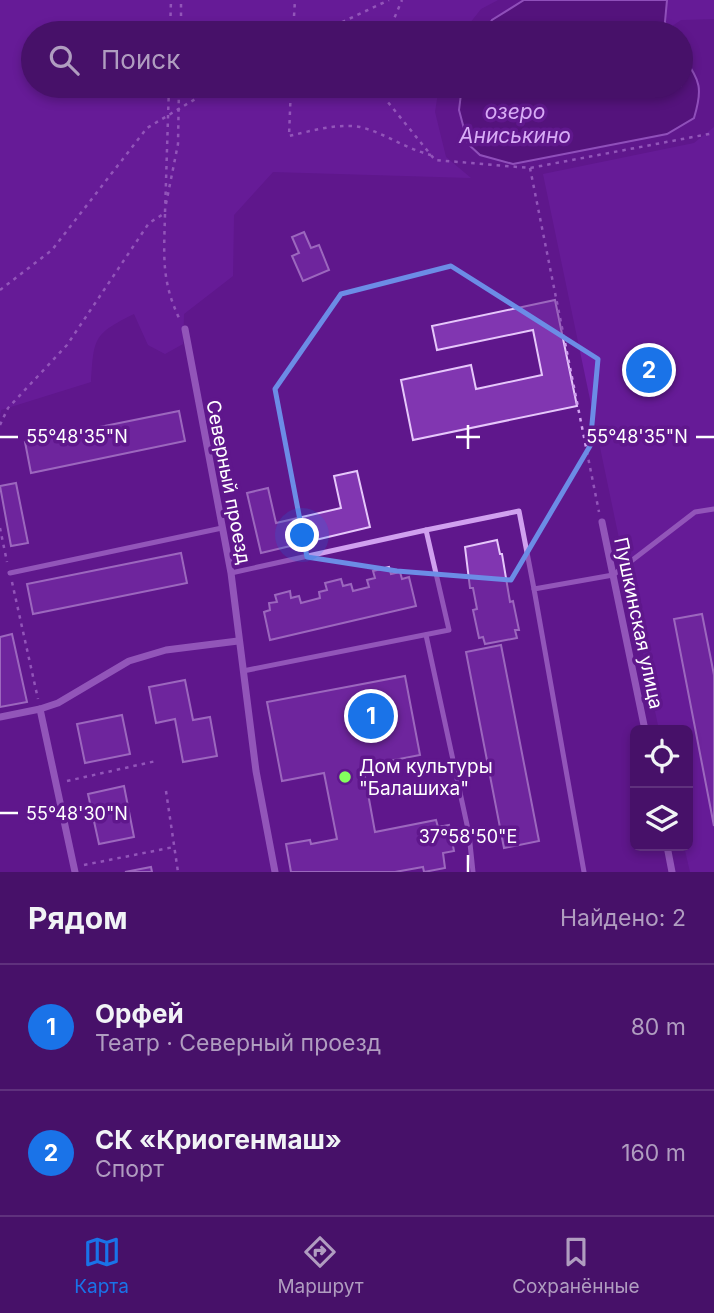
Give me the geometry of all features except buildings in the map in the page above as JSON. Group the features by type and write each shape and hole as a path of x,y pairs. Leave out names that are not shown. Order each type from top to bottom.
{"street":[{"name":"Северный проезд","path":"185,329 231,573 256,771 275,872"},
{"name":"Пушкинская улица","path":"601,522 644,725"},
{"path":"0,717 58,703 130,661 166,650 238,641"},
{"path":"40,709 74,869"},
{"path":"668,851 672,872"}],"lane":[{"path":"534,589 613,575 695,512 714,509"},
{"path":"231,573 519,511 584,872"},
{"path":"10,573 222,528"},
{"path":"243,671 449,630 426,530"},
{"path":"426,635 469,834 473,872"}],"path":[{"path":"170,21 171,0"},
{"path":"181,0 181,21"},
{"path":"294,21 295,0"},
{"path":"344,21 389,0"},
{"path":"393,21 402,0"},
{"path":"169,98 163,274 185,329"},
{"path":"0,425 8,408 67,345 149,223 165,213 177,144 178,98"},
{"path":"0,290 52,250 148,128 197,98"},
{"path":"290,98 289,136 324,128 358,127 389,137 412,150 431,155"},
{"path":"386,98 435,160 530,168 714,133"},
{"path":"530,168 601,522"},
{"path":"0,528 40,709"},
{"path":"56,784 156,761"},
{"path":"166,791 178,872"},
{"path":"74,869 174,847"}],"highlighted area":[{"path":"451,266 598,359 590,446 511,580 397,571 307,557 275,389 341,294"}],"shaded area":[{"path":"0,0 498,0 481,9 472,21 21,21 21,98 437,98 435,112 446,157 471,178 273,172 234,215 233,276 184,314 183,344 165,354 148,345 134,314 110,327 98,339 93,356 91,382 1,410 0,416"},
{"path":"667,0 714,0 714,19 666,21"},
{"path":"714,127 714,872 690,872 685,851 693,851 693,725 658,725 543,174 694,143"}],"water":[{"path":"524,0 667,0 665,21 492,20"},
{"name":"озеро Аниськино","path":"693,72 699,90 694,118 667,134 513,164 480,155 468,144 459,110 460,98 693,98"}],"place":[{"name":"СК «Криогенмаш»","path":"649,370"},
{"name":"Орфей","path":"371,716"},
{"name":"Дом культуры \"Балашиха\"","path":"345,777"}]}
